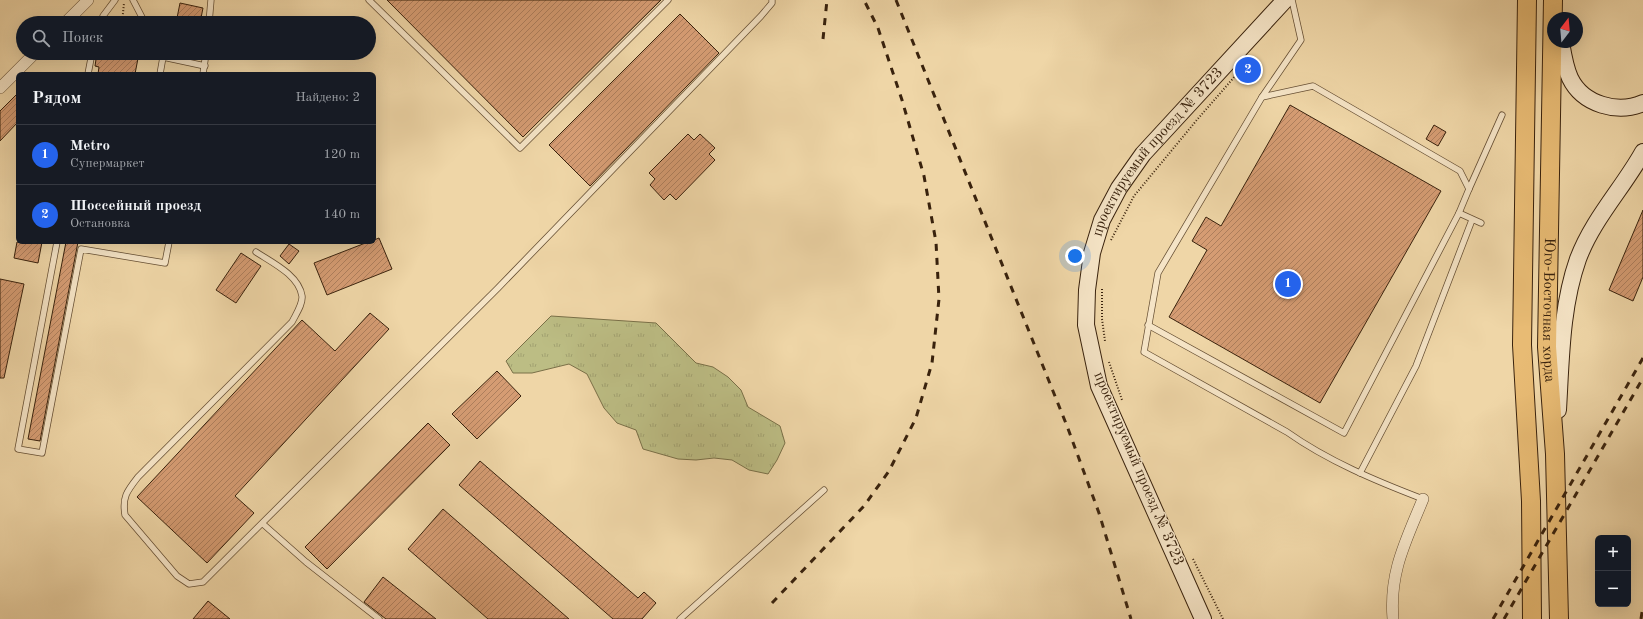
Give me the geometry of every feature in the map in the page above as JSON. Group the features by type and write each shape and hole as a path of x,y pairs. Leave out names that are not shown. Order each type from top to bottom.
{"main road":[{"name":"проектируемый проезд № 3723","path":"1203,619 1099,386 1086,325 1087,290 1092,253 1102,220 1119,188 1143,154 1285,0"},
{"name":"Юго-Восточная хорда","path":"1527,0 1522,346 1531,501 1532,619"},
{"name":"Юго-Восточная хорда","path":"1553,0 1547,347 1555,454 1558,619"},
{"path":"1556,0 1557,12"},
{"path":"1562,48 1570,79 1582,94 1590,100 1609,107 1628,107 1643,102"},
{"path":"1555,454 1567,299 1578,258 1596,223 1643,152"}],"street":[{"path":"72,16 88,0"},
{"path":"0,88 28,60"},
{"path":"1393,619 1392,608 1394,580 1398,560 1423,499"}],"lane":[{"path":"103,16 116,0"},
{"path":"133,0 141,16"},
{"path":"210,16 211,0"},
{"path":"369,0 520,148 668,0"},
{"path":"256,252 290,275 299,286 302,297 292,322 138,477 126,492 123,503 125,515 177,576 189,584 203,582 263,524 498,288 756,22 772,3 772,0"},
{"path":"1292,0 1302,40 1262,96 1158,273 1144,352 1286,432 1303,444 1360,473 1423,499"},
{"path":"88,72 91,60"},
{"path":"160,72 161,60"},
{"path":"182,60 205,66"},
{"path":"204,72 205,60"},
{"path":"1262,96 1313,86 1460,171 1469,190"},
{"path":"1148,325 1344,433 1459,213 1502,115"},
{"path":"1459,213 1481,223"},
{"path":"1360,473 1416,366 1472,220"},
{"path":"57,244 18,449 42,453 81,249 164,263 169,244"},
{"path":"680,619 824,490"},
{"path":"263,524 306,562 379,619"}],"path":[{"path":"123,16 125,0"},
{"path":"1110,244 1134,196 1237,74"},
{"path":"1102,288 1102,319 1105,342"},
{"path":"1108,357 1123,403"},
{"path":"1190,553 1223,619"}],"green space":[{"path":"551,316 656,323 696,363 713,367 728,377 741,390 748,407 780,426 785,443 768,474 749,470 732,460 714,458 696,460 678,459 643,449 636,430 617,423 604,408 587,374 569,364 532,373 513,373 506,361"}],"building":[{"path":"387,0 661,0 523,137"},
{"path":"180,3 203,8 201,16 177,16"},
{"path":"680,14 719,53 590,186 549,145"},
{"path":"96,60 138,60 135,72 98,72 99,67 95,66"},
{"path":"16,95 16,124 0,141 0,111"},
{"path":"1290,105 1441,191 1320,403 1169,317 1207,250 1192,241 1206,217 1221,226"},
{"path":"1434,125 1446,132 1438,146 1426,139"},
{"path":"688,134 694,140 700,134 715,148 709,154 715,160 676,200 670,194 664,200 650,185 655,179 649,173"},
{"path":"1643,210 1643,277 1633,301 1609,290"},
{"path":"379,238 392,269 327,295 314,263 363,244 376,244 376,239"},
{"path":"17,244 42,244 38,263 14,258"},
{"path":"66,244 78,244 40,441 28,439"},
{"path":"289,244 299,251 289,264 280,256"},
{"path":"241,253 261,266 236,303 216,290"},
{"path":"0,279 24,284 4,378 0,378"},
{"path":"370,313 389,329 235,496 254,513 207,563 137,497 302,320 335,351"},
{"path":"497,371 521,396 477,439 452,414"},
{"path":"428,423 450,445 327,569 305,547"},
{"path":"480,461 638,598 644,592 656,603 642,619 613,619 459,485"},
{"path":"443,509 569,619 488,619 408,549"},
{"path":"383,577 436,619 386,619 364,602"},
{"path":"208,601 230,619 193,619"}],"railway":[{"path":"823,39 827,0"},
{"path":"772,603 864,506 889,471 916,418 932,363 939,299 936,242 924,176 902,100 878,28 864,0"},
{"path":"896,0 1067,426 1099,513 1131,619"},
{"path":"1493,619 1643,358"},
{"path":"1504,619 1643,378"},
{"path":"1641,619 1643,606"}],"place":[{"name":"Шоссейный проезд","path":"1248,70"},
{"name":"Metro","path":"1288,284"}]}
